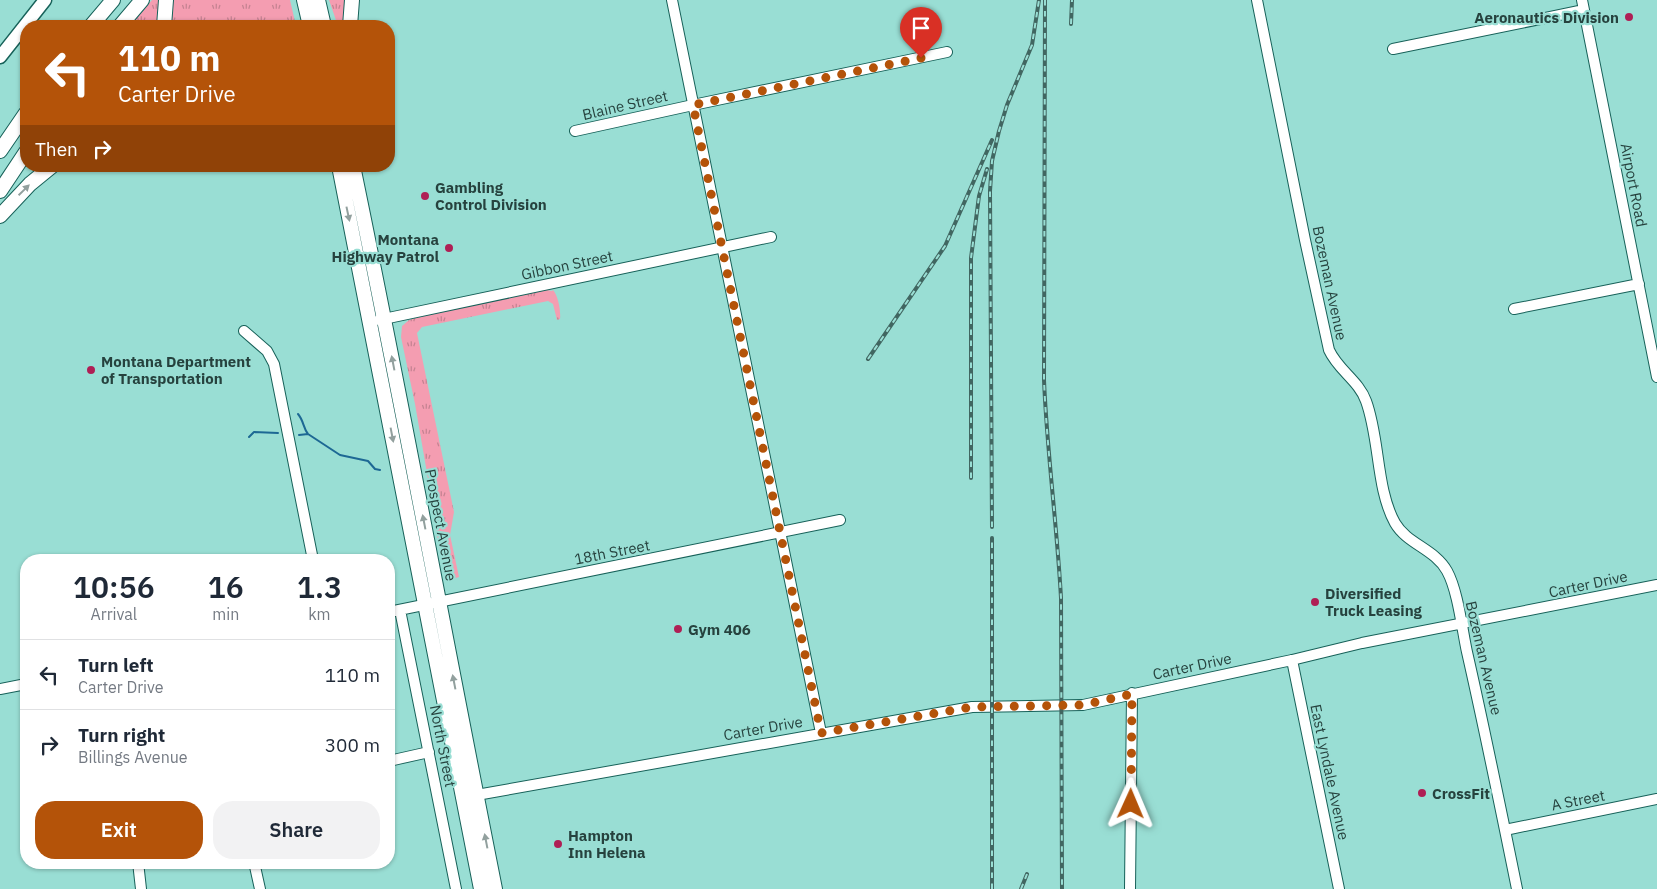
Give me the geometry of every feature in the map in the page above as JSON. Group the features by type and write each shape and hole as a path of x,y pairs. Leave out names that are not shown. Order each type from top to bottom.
{"highway":[{"path":"89,20 100,0"},
{"path":"96,20 113,0"},
{"path":"125,20 142,0"},
{"path":"164,20 166,0"},
{"path":"296,0 300,20"},
{"path":"304,0 309,20"},
{"path":"318,0 323,20"},
{"path":"350,20 352,0"},
{"path":"0,151 20,122"},
{"path":"0,192 20,161"},
{"path":"0,216 24,190 45,172"},
{"name":"Prospect Avenue","path":"340,172 370,322 432,603 470,796 495,889"},
{"name":"Prospect Avenue","path":"354,172 385,319 432,603"},
{"path":"361,172 365,223"},
{"name":"Prospect Avenue","path":"470,796 481,889"}],"main road":[{"path":"29,20 44,0"},
{"path":"0,57 20,31"}],"street":[{"path":"672,0 821,733"},
{"name":"Bozeman Avenue","path":"1257,0 1306,247 1329,350 1334,362 1358,385 1366,400 1384,493 1395,523 1401,532 1439,560 1447,572 1454,591 1517,889"},
{"path":"1394,49 1583,5"},
{"name":"Airport Road","path":"1583,5 1657,377"},
{"name":"Blaine Street","path":"575,131 947,52"},
{"name":"Gibbon Street","path":"370,322 771,237"},
{"path":"1514,309 1639,284"},
{"path":"244,331 267,351 274,364 312,554"},
{"name":"18th Street","path":"395,611 840,520"},
{"name":"Carter Drive","path":"470,796 972,707 1083,705 1362,643 1657,585"},
{"name":"North Street","path":"400,610 456,889"},
{"name":"East Lyndale Avenue","path":"1292,660 1339,889"},
{"path":"0,689 20,685"},
{"path":"1130,889 1132,694"},
{"path":"395,760 429,752"},
{"name":"A Street","path":"1505,830 1657,799"},
{"path":"139,869 140,889"},
{"path":"256,869 260,889"}],"green space":[{"path":"152,0 161,0 159,20 135,20"},
{"path":"170,0 290,0 295,20 169,20"},
{"path":"329,0 347,0 346,20 336,20"},
{"path":"553,290 556,296 560,308 560,319 557,320 553,304 548,301 422,327 417,333 454,512 450,535 459,577 446,581 434,520 436,514 401,337 402,326 409,320 422,316"}],"waterway":[{"path":"298,414 308,434 340,455 368,461 375,469 380,470"},
{"path":"249,437 254,432 278,433"},
{"path":"299,435 308,434"}],"railway":[{"path":"992,527 990,191 992,161 1007,105 1032,45 1039,0"},
{"path":"1045,0 1044,380 1061,598 1062,889"},
{"path":"1071,24 1072,0"},
{"path":"868,359 945,246 992,140"},
{"path":"971,478 971,258 979,196 987,169"},
{"path":"992,538 992,889"},
{"path":"1021,889 1027,874"}],"place":[{"name":"Aeronautics Division","path":"1629,17"},
{"name":"Gambling Control Division","path":"425,196"},
{"name":"Montana Highway Patrol","path":"449,248"},
{"name":"Montana Department of Transportation","path":"91,370"},
{"name":"Diversified Truck Leasing","path":"1315,602"},
{"name":"Gym 406","path":"678,629"},
{"name":"CrossFit","path":"1422,793"},
{"name":"Hampton Inn Helena","path":"558,844"}],"route":[{"path":"921,58 693,105 821,733 972,707 1083,705 1132,694 1131,804"}]}
